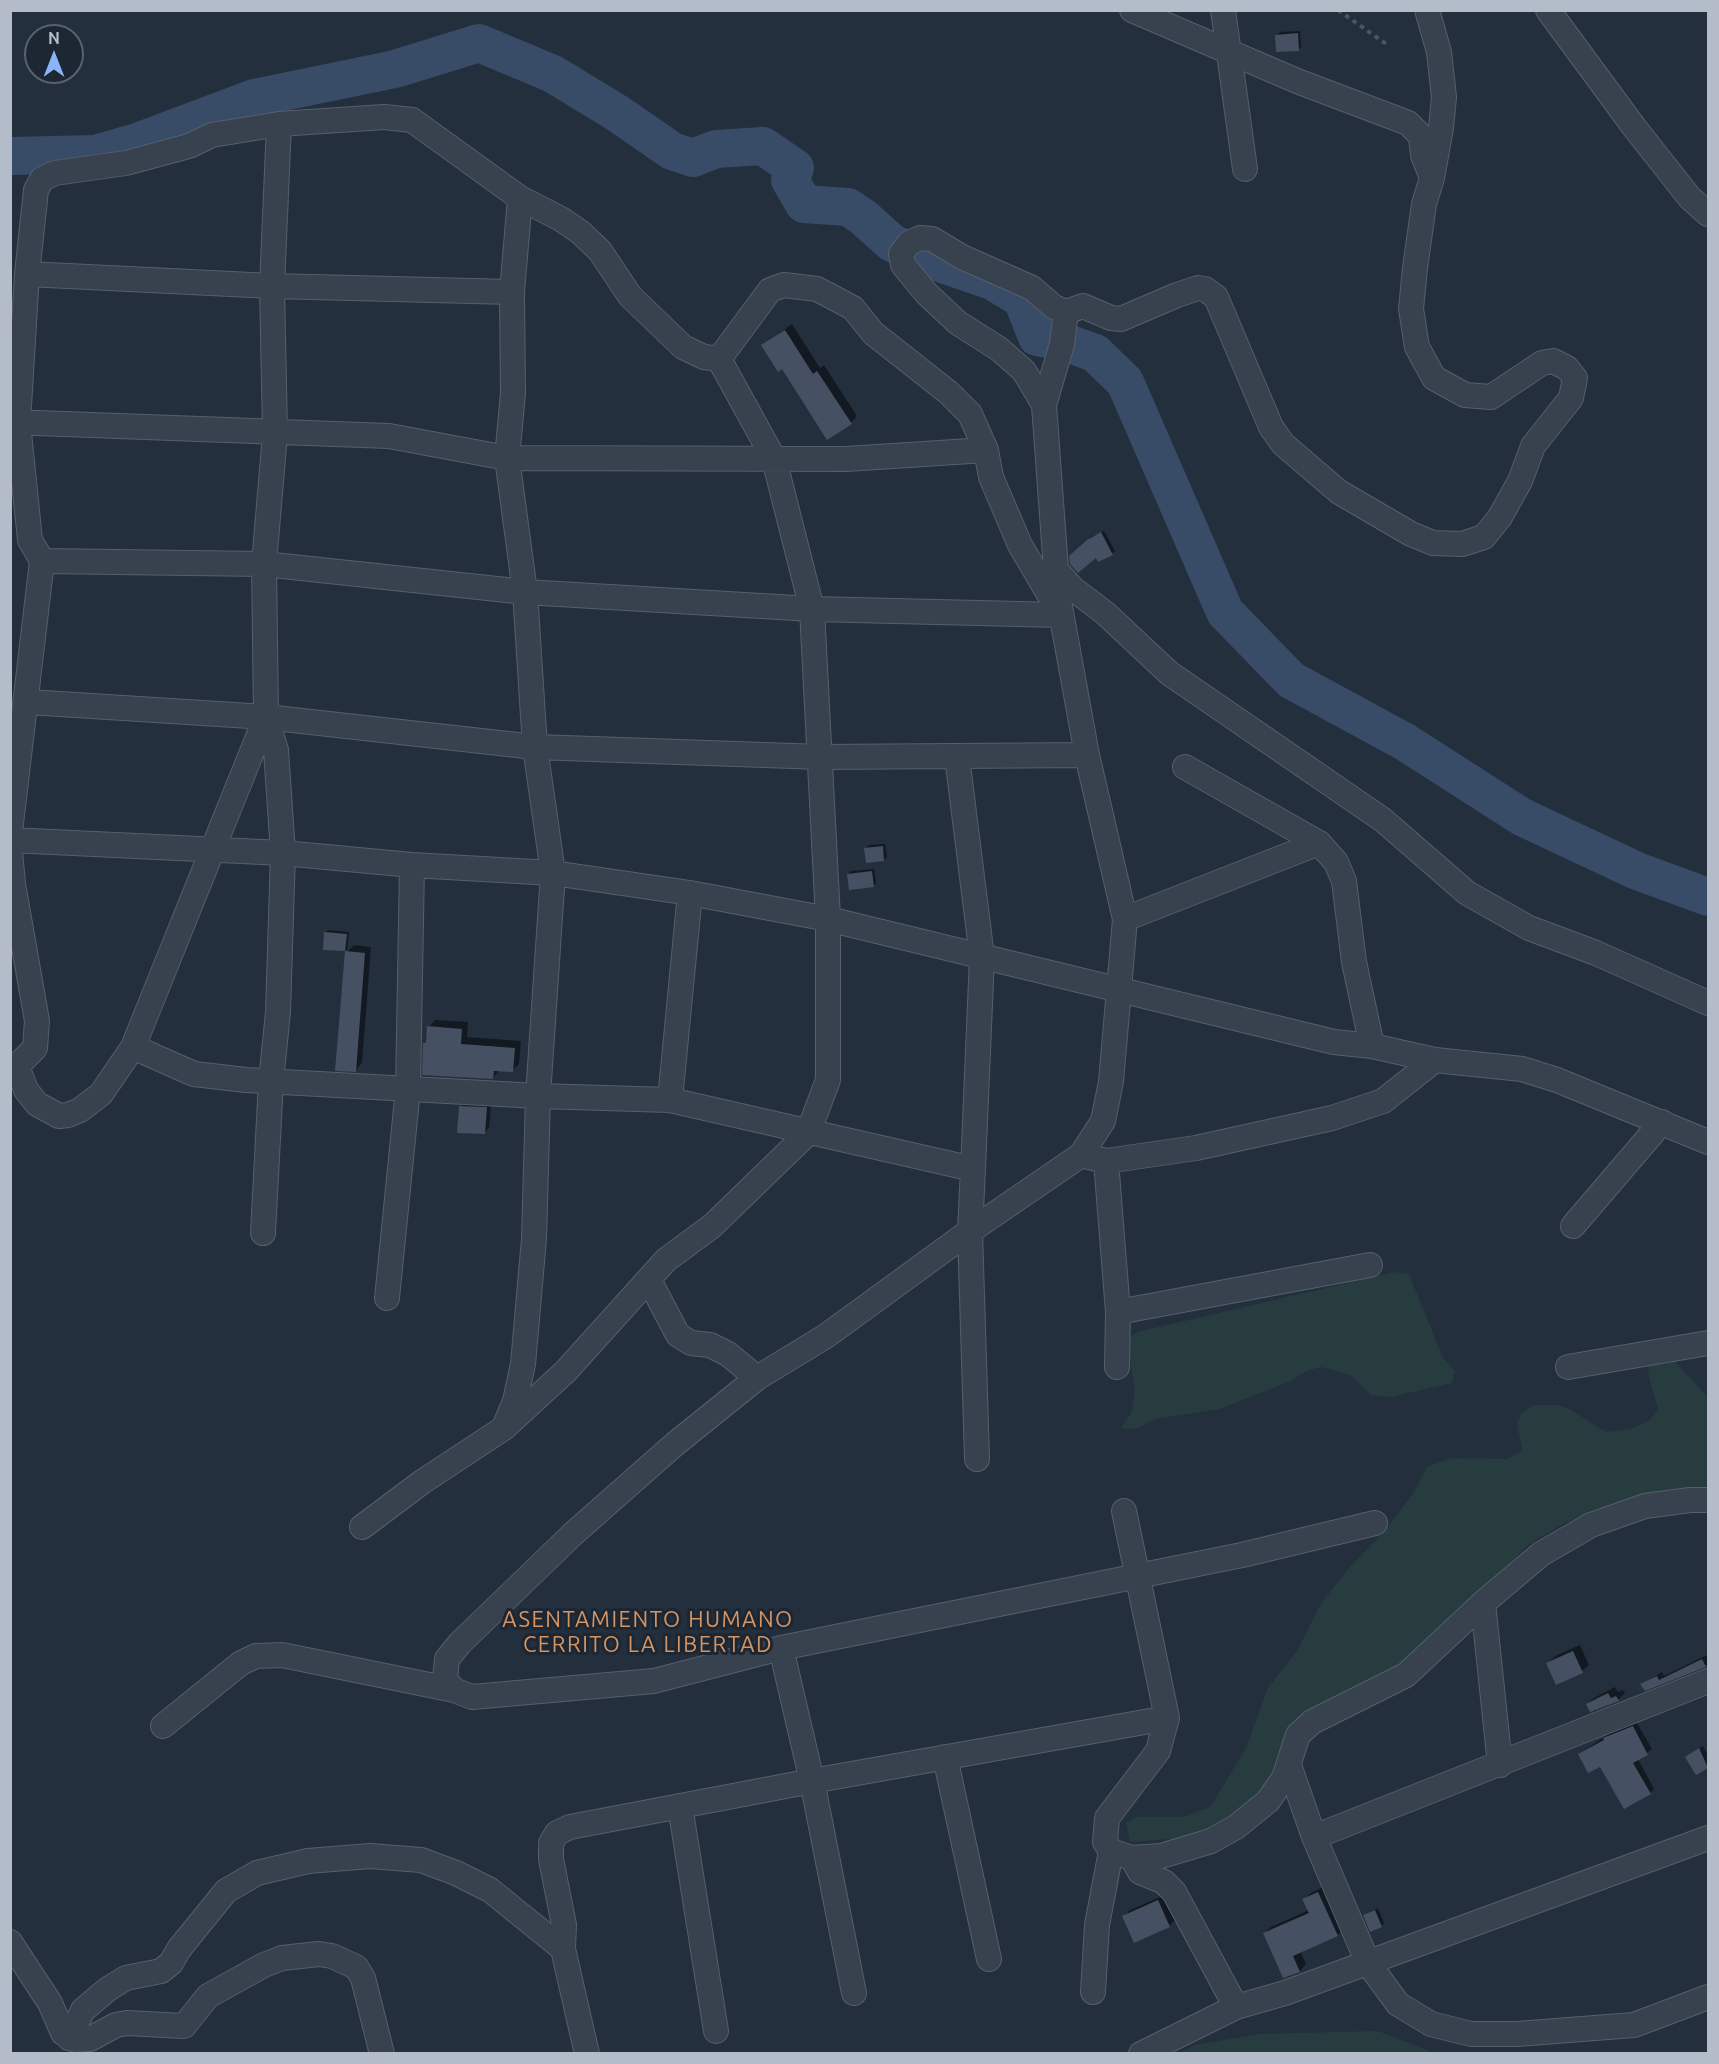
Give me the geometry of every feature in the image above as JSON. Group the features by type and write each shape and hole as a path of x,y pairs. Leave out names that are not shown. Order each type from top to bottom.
{"street":[{"path":"1132,10 1297,81 1408,123 1421,136 1423,154 1432,178"},
{"path":"1223,10 1245,169"},
{"path":"1044,405 1024,371 999,349 958,323 935,301 903,265 905,249 920,238 932,239 962,257 1032,288 1054,307 1066,312 1083,306 1111,318 1121,319 1177,295 1198,288 1205,289 1216,297 1271,427 1283,444 1304,463 1339,492 1411,534 1433,543 1462,544 1484,537 1500,517 1520,481 1533,446 1571,399 1575,378 1567,368 1554,361 1542,363 1491,397 1465,395 1434,378 1417,347 1411,309 1424,204 1432,178 1444,97 1439,52 1427,10"},
{"path":"1548,10 1634,127 1690,198 1708,214"},
{"path":"10,832 42,561 30,540 14,423 36,190 42,179 55,173 126,163 189,146 213,135 279,124 384,117 411,120 520,198 561,219 587,238 600,251 630,296 683,347 704,357 719,359"},
{"path":"263,1233 271,1081 278,1012 283,853 276,750 266,717 264,564 275,434 272,286 279,124"},
{"path":"504,1428 515,1401 523,1364 534,1239 538,1096 553,873 535,747 525,592 507,458 513,393 512,292 520,198"},
{"path":"27,274 272,286 512,292"},
{"path":"719,359 770,290 784,285 817,289 853,308 873,333 949,393 970,414 986,450 990,477 1020,545 1061,615"},
{"path":"454,1690 445,1680 447,1659 460,1643 574,1533 675,1444 757,1378 826,1336 970,1231 1081,1155 1103,1121 1111,1082 1125,919 1087,755 1061,615 1056,570 1044,405 1062,344 1066,312"},
{"path":"362,1527 422,1482 504,1428 566,1371 666,1260 712,1226 808,1133 828,1080 828,919 822,757 812,609 774,459 719,359"},
{"path":"14,423 275,434 389,436 507,458 846,459 986,450"},
{"path":"42,561 264,564 525,592 812,609 1061,615"},
{"path":"1056,570 1072,588 1105,614 1170,674 1383,820 1467,893 1529,928 1596,953 1708,1003"},
{"path":"27,702 266,717 535,747 822,757 1087,755"},
{"path":"10,851 37,1021 35,1048 14,1067 26,1090 37,1104 58,1116 68,1115 80,1110 101,1094 133,1047 266,717"},
{"path":"957,757 982,957 970,1231 978,1460"},
{"path":"1185,767 1319,843 1336,861 1344,881 1354,962 1372,1046"},
{"path":"10,840 283,853 412,865 553,873 690,892 828,919 1334,1042 1372,1046 1435,1060 1522,1069 1662,1122 1708,1142"},
{"path":"1125,919 1319,843"},
{"path":"387,1298 408,1089 412,865"},
{"path":"670,1100 690,892"},
{"path":"133,1047 194,1074 408,1089 670,1100 974,1169"},
{"path":"1081,1155 1106,1161 1196,1148 1332,1118 1383,1101 1435,1060"},
{"path":"1573,1226 1662,1122"},
{"path":"1106,1161 1118,1312 1117,1367"},
{"path":"1118,1312 1370,1264"},
{"path":"649,1280 678,1335 691,1343 710,1345 728,1354 757,1378"},
{"path":"1568,1367 1708,1343"},
{"path":"1122,1855 1161,1856 1211,1841 1236,1827 1268,1801 1289,1765 1298,1735 1312,1722 1406,1675 1483,1603 1541,1554 1591,1524 1645,1506 1708,1500"},
{"path":"1124,1511 1167,1718 1158,1751 1107,1818 1105,1842 1140,1872 1164,1882 1174,1892 1236,2007"},
{"path":"163,1726 241,1662 256,1656 282,1655 454,1690 472,1697 654,1681 781,1648 1136,1576 1374,1524"},
{"path":"1483,1603 1500,1765"},
{"path":"781,1648 812,1781 854,1993"},
{"path":"1314,1837 1708,1681"},
{"path":"587,2054 563,1949 564,1925 551,1859 551,1843 557,1833 570,1827 812,1781 1167,1718"},
{"path":"945,1756 989,1959"},
{"path":"1289,1765 1314,1837 1368,1963 1398,2004 1431,2024 1471,2034 1517,2034 1634,2025 1708,1997"},
{"path":"680,1806 716,2031"},
{"path":"1141,2054 1236,2007 1285,1993 1708,1838"},
{"path":"1093,1992 1097,1924 1122,1855"},
{"path":"69,2038 83,2010 108,1989 126,1978 161,1971 171,1963 179,1949 226,1891 257,1873 308,1861 370,1856 430,1863 490,1890 563,1949"},
{"path":"10,1942 50,2003 63,2033 75,2040 90,2039 116,2025 127,2023 184,2026 208,1996 242,1980 264,1965 282,1958 319,1954 344,1960 356,1967 368,1990 381,2054"}],"path":[{"path":"1338,10 1389,46"}],"green space":[{"path":"1395,1272 1409,1274 1443,1358 1455,1371 1452,1383 1391,1397 1371,1395 1350,1375 1321,1367 1306,1371 1291,1381 1220,1409 1155,1419 1136,1429 1121,1428 1131,1413 1135,1391 1127,1340 1137,1332"},
{"path":"1675,1362 1708,1397 1708,1491 1648,1493 1593,1510 1561,1525 1528,1545 1477,1595 1429,1657 1350,1698 1280,1768 1227,1835 1130,1842 1126,1823 1136,1817 1184,1817 1210,1807 1246,1748 1268,1688 1297,1651 1320,1605 1349,1568 1384,1532 1412,1495 1427,1467 1451,1458 1507,1459 1519,1453 1522,1448 1517,1424 1522,1413 1534,1405 1556,1405 1568,1408 1606,1432 1631,1429 1650,1420 1658,1408 1648,1374 1649,1366"},
{"path":"1378,2031 1434,2053 1181,2053 1195,2045 1259,2034"}],"building":[{"path":"1298,33 1299,51 1276,52 1275,35"},
{"path":"785,330 813,374 817,371 852,424 827,440 782,369 778,372 761,345"},
{"path":"1101,532 1113,555 1098,562 1096,558 1078,573 1070,564 1069,556 1087,540"},
{"path":"883,846 884,861 866,863 864,848"},
{"path":"872,871 874,887 849,890 847,874"},
{"path":"324,932 347,934 345,951 323,950"},
{"path":"345,951 365,953 356,1072 335,1071"},
{"path":"427,1026 462,1029 461,1044 515,1048 513,1072 494,1071 493,1079 422,1075 423,1043 426,1043"},
{"path":"459,1106 487,1107 485,1134 457,1133"},
{"path":"1573,1651 1583,1673 1556,1685 1546,1663"},
{"path":"1702,1659 1706,1667 1645,1691 1640,1684 1657,1676 1659,1680"},
{"path":"1608,1693 1611,1698 1616,1696 1619,1701 1590,1712 1586,1704"},
{"path":"1633,1726 1648,1755 1633,1763 1651,1794 1624,1809 1600,1767 1588,1773 1578,1754 1604,1740 1603,1738"},
{"path":"1699,1748 1708,1768 1696,1775 1685,1757"},
{"path":"1318,1892 1338,1936 1293,1956 1300,1972 1283,1978 1263,1933 1309,1913 1302,1899"},
{"path":"1158,1900 1170,1927 1134,1943 1122,1916"},
{"path":"1375,1910 1382,1927 1370,1932 1363,1915"}],"waterway":[{"path":"10,156 95,154 137,142 254,98 395,69 479,43 553,74 617,113 672,151 693,158 716,149 763,146 795,168 790,180 804,204 848,207 892,243 931,260 992,281 1022,299 1037,337 1064,342 1095,353 1125,382 1225,612 1291,680 1405,742 1522,817 1637,871 1708,897"}],"district":[{"name":"ASENTAMIENTO HUMANO CERRITO LA LIBERTAD","path":"648,1632"}]}
